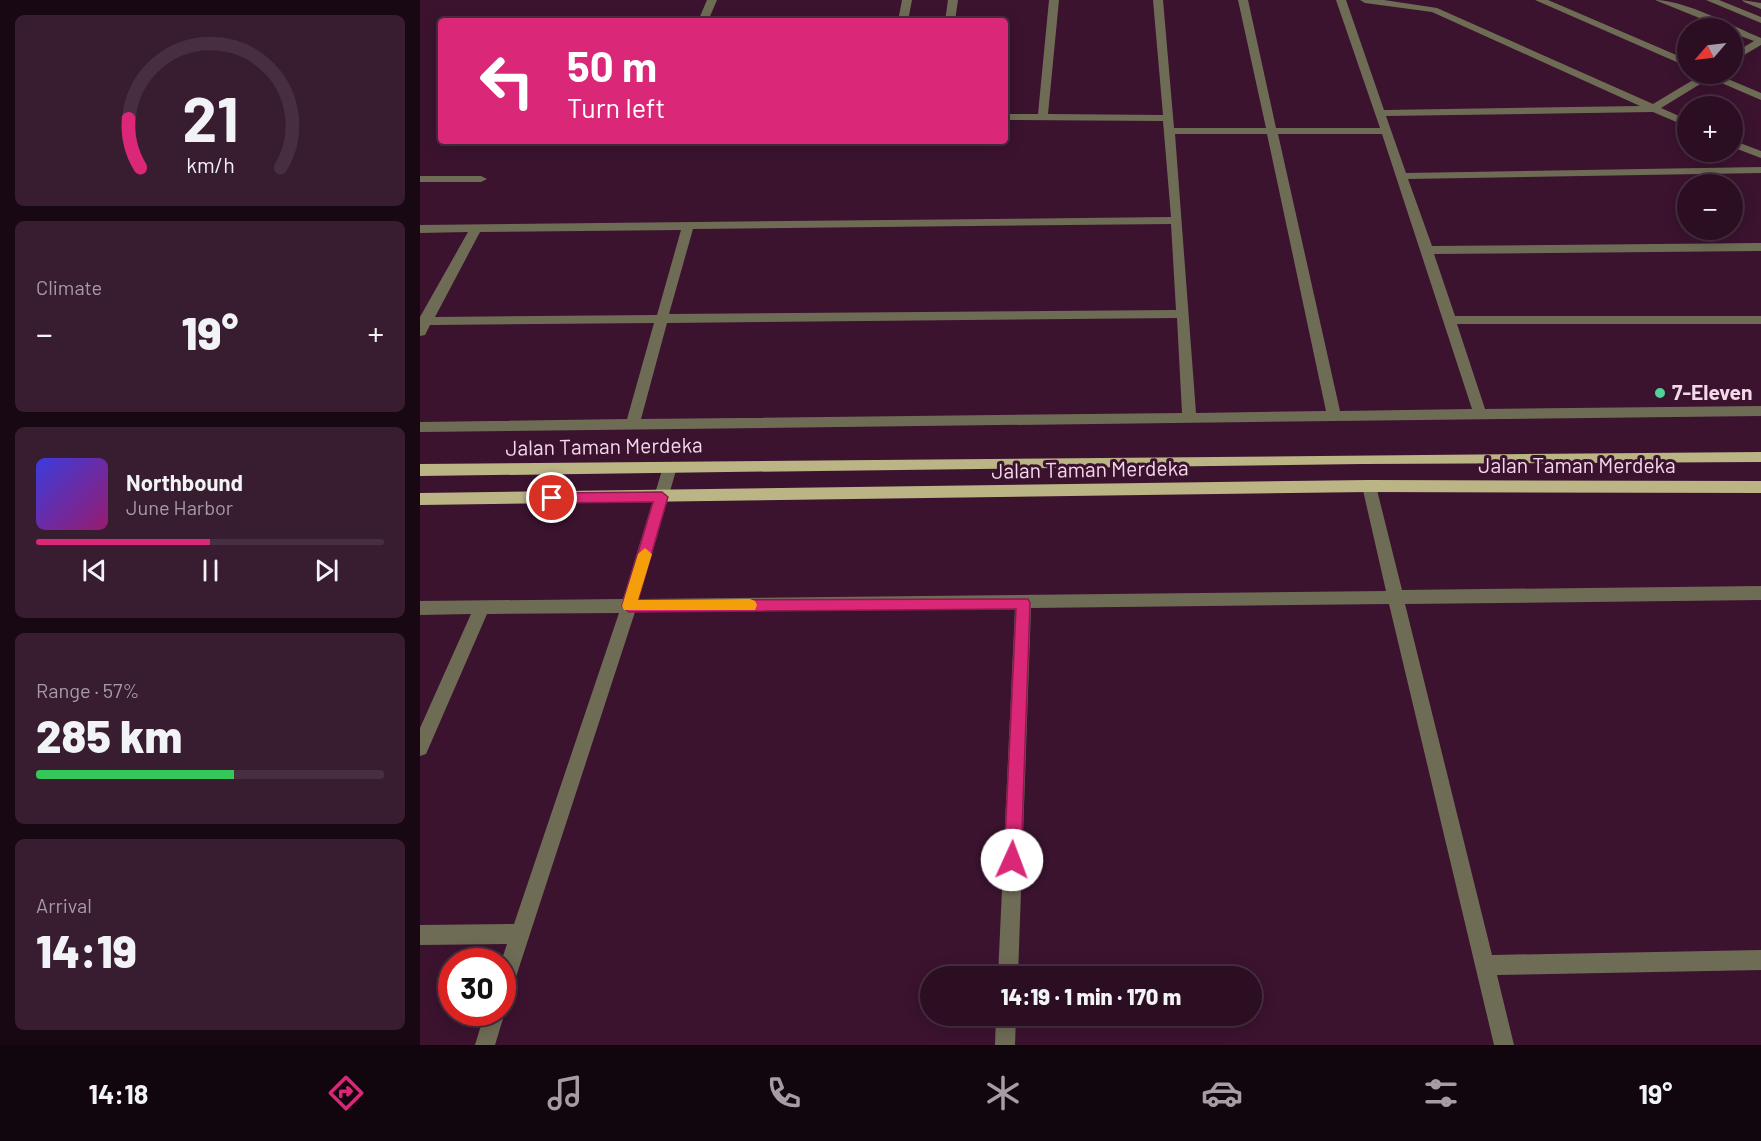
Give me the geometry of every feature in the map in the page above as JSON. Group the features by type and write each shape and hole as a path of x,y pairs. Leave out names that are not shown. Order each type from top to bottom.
{"main road":[{"name":"Jalan Taman Merdeka","path":"420,470 1362,459 1761,457"},
{"name":"Jalan Taman Merdeka","path":"420,499 1369,486 1761,487"}],"street":[{"path":"704,18 712,0"},
{"path":"904,18 907,0"},
{"path":"950,18 953,0"},
{"path":"1043,117 1054,0"},
{"path":"1158,0 1177,220 1189,418"},
{"path":"1243,0 1334,416"},
{"path":"1341,0 1427,250 1480,414"},
{"path":"1365,0 1434,10 1677,119"},
{"path":"1540,0 1677,59"},
{"path":"1660,0 1705,18"},
{"path":"1711,0 1761,20"},
{"path":"1747,0 1761,6"},
{"path":"1743,34 1761,41"},
{"path":"1743,52 1761,41"},
{"path":"1380,113 1653,109 1693,84"},
{"path":"1732,84 1761,97"},
{"path":"1008,117 1168,118"},
{"path":"1169,131 1386,131"},
{"path":"1743,148 1761,155"},
{"path":"1402,176 1761,170"},
{"path":"420,179 481,179"},
{"path":"420,228 1177,220"},
{"path":"632,425 688,226"},
{"path":"422,325 476,228"},
{"path":"1427,250 1761,247"},
{"path":"422,325 662,319 1183,314"},
{"path":"1450,320 1761,320"},
{"path":"420,427 1761,411"},
{"path":"515,948 629,606 670,467"},
{"path":"1369,486 1504,1045"},
{"path":"420,608 1761,593"},
{"path":"1008,966 1023,603"},
{"path":"420,747 482,607"},
{"path":"420,935 520,934"},
{"path":"1485,965 1761,960"},
{"path":"485,1045 491,1026"},
{"path":"1005,1045 1006,1026"}],"slow traffic":[{"path":"645,554 629,606 750,605"}],"place":[{"name":"7-Eleven","path":"1660,393"}],"route":[{"path":"552,498 662,497 629,606 1023,603 1012,860"}]}
